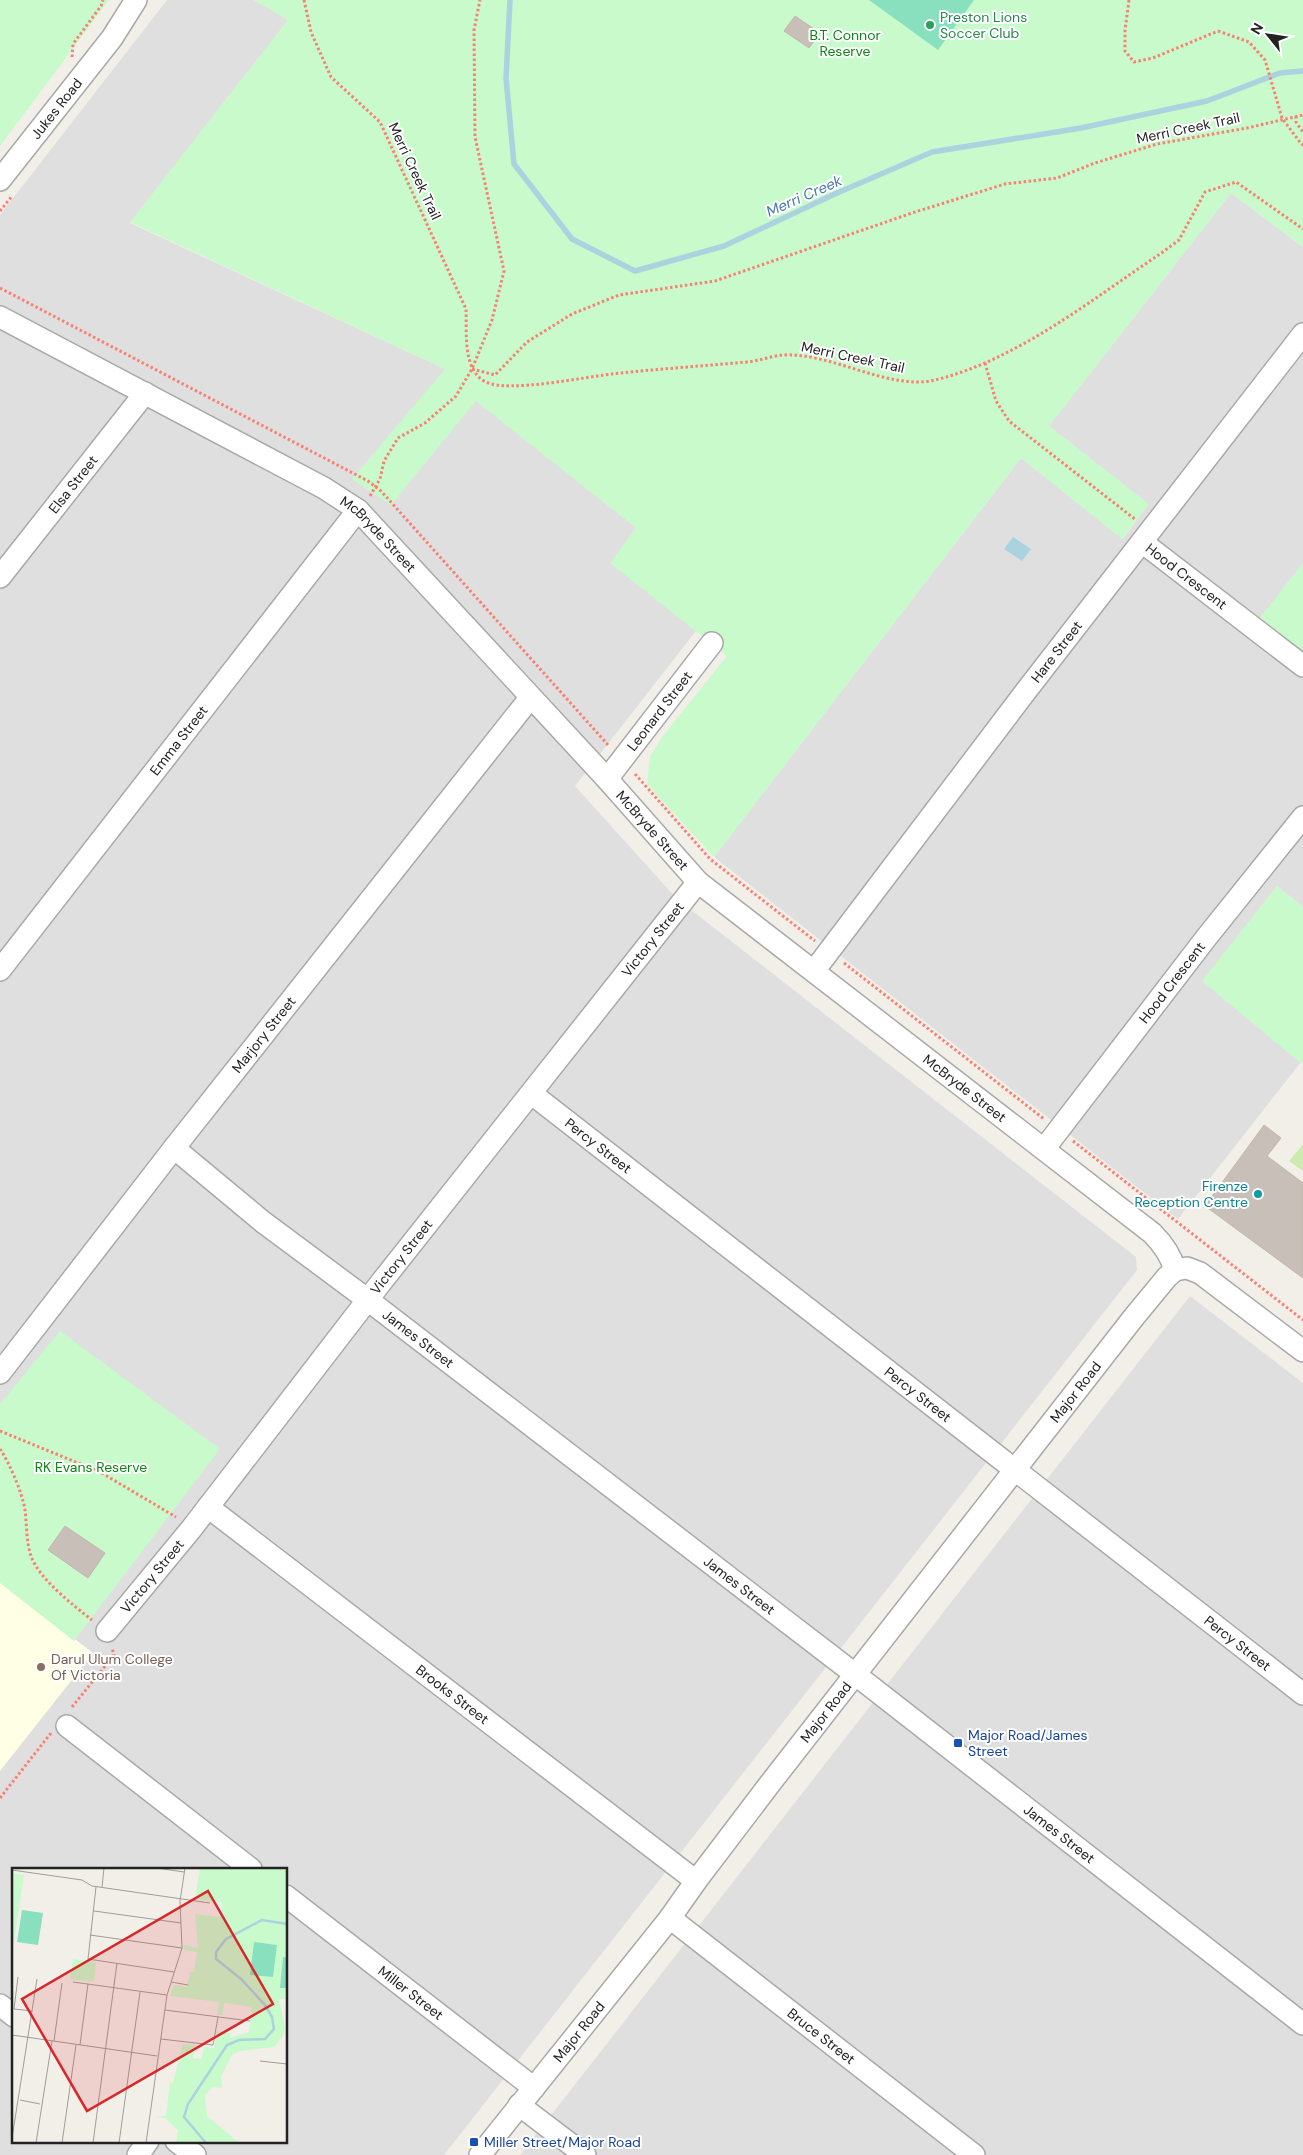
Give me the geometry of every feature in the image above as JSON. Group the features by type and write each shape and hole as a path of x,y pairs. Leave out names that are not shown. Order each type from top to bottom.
{"street":[{"name":"Jukes Road","path":"0,180 112,38 136,0"},
{"name":"McBryde Street","path":"0,317 324,488 358,510 607,779 698,882 1152,1233 1172,1260 1175,1270"},
{"name":"Hare Street","path":"814,971 1026,691 1303,334"},
{"name":"Elsa Street","path":"0,577 145,393"},
{"name":"Emma Street","path":"0,970 358,510"},
{"name":"Hood Crescent","path":"1146,537 1303,666"},
{"name":"Leonard Street","path":"607,779 712,643"},
{"name":"Marjory Street","path":"0,1373 174,1148 530,698"},
{"name":"Hood Crescent","path":"1044,1149 1206,938 1303,817"},
{"name":"Victory Street","path":"107,1631 192,1528 368,1300 698,882"},
{"name":"Percy Street","path":"532,1094 1303,1694"},
{"name":"James Street","path":"174,1148 263,1222 368,1300 856,1675 1303,2024"},
{"path":"1175,1270 1187,1268 1205,1276 1303,1352"},
{"name":"Major Road","path":"480,2155 670,1918 696,1881 1134,1317 1175,1270"},
{"name":"Brooks Street","path":"208,1507 696,1881"},
{"path":"67,1726 250,1868"},
{"name":"Miller Street","path":"288,1898 534,2088"},
{"name":"Bruce Street","path":"670,1918 974,2155"},
{"path":"0,2005 12,2014"},
{"path":"519,2105 584,2155"},
{"path":"138,2155 147,2142"},
{"path":"177,2142 195,2155"}],"path":[{"path":"78,80 71,54 73,44 101,6 103,0"},
{"name":"Merri Creek Trail","path":"304,0 311,32 331,77 380,122 463,301 466,309 467,340 472,369 485,382 506,386 751,361 783,355 816,359 902,380 933,380 985,363 1019,347 1179,240 1205,192 1236,182 1303,229"},
{"path":"358,510 380,479 384,461 398,438 424,423 456,396 472,369 492,320 504,272 476,137 474,30 480,0"},
{"path":"1129,0 1125,30 1125,51 1134,62 1153,58 1218,31 1248,42 1265,60 1282,118 1303,145"},
{"name":"Merri Creek Trail","path":"472,369 494,375 527,342 572,314 619,295 715,281 912,213 1005,184 1057,178 1095,163 1157,144 1247,128 1303,114"},
{"path":"1296,116 1296,122 1303,132"},
{"path":"0,288 375,486 710,859 1303,1320"},
{"path":"985,363 996,401 1009,421 1146,537"},
{"path":"0,1431 100,1472 192,1528"},
{"path":"0,1449 23,1501 31,1557 39,1570 55,1587 107,1631"}],"shaded area":[{"path":"167,0 254,0 289,19 130,223 445,369 637,528 611,563 696,631 575,786 677,899 1136,1257 1137,1270 444,2155 0,2155 0,215"},
{"path":"1231,193 1303,247 1303,563 1260,619 1303,655 1303,907 1277,886 1203,981 1301,1062 1178,1219 714,857 1021,458 1123,539 1148,504 1049,426"},
{"path":"1190,1296 1303,1383 1303,2155 520,2155"},
{"name":"Darul Ulum College Of Victoria","path":"0,1582 93,1653 0,1771"}],"green space":[{"path":"0,0 109,0 0,146"},
{"name":"B.T. Connor Reserve","path":"254,0 1303,0 1303,247 1231,193 1049,426 1149,504 1122,539 1021,458 714,857 647,784 650,757 662,737 727,656 610,563 636,528 476,401 391,505 352,479 445,369 130,222 288,20"},
{"name":"Preston Lions Soccer Club","path":"869,0 974,0 938,50"},
{"path":"1303,563 1303,655 1259,619"},
{"path":"1277,886 1303,907 1303,1065 1202,981"},
{"path":"1303,1144 1303,1171 1289,1161"},
{"name":"RK Evans Reserve","path":"60,1331 220,1449 74,1641 0,1583 0,1404"}],"water":[{"path":"1013,537 1031,549 1022,561 1004,549"}],"building":[{"path":"795,16 820,33 809,48 784,31"},
{"name":"Firenze Reception Centre","path":"1264,1125 1281,1138 1267,1156 1303,1183 1303,1278 1205,1206"},
{"path":"65,1526 105,1553 88,1578 48,1550"}],"waterway":[{"name":"Merri Creek","path":"510,0 506,78 514,164 572,239 635,271 724,246 837,193 932,152 1081,128 1207,101 1280,73 1303,71"}],"place":[{"name":"Preston Lions Soccer Club","path":"930,25"},
{"name":"Firenze Reception Centre","path":"1258,1194"},
{"name":"Darul Ulum College Of Victoria","path":"41,1667"},
{"name":"Major Road/James Street","path":"958,1743"},
{"name":"Miller Street/Major Road","path":"474,2142"}]}
